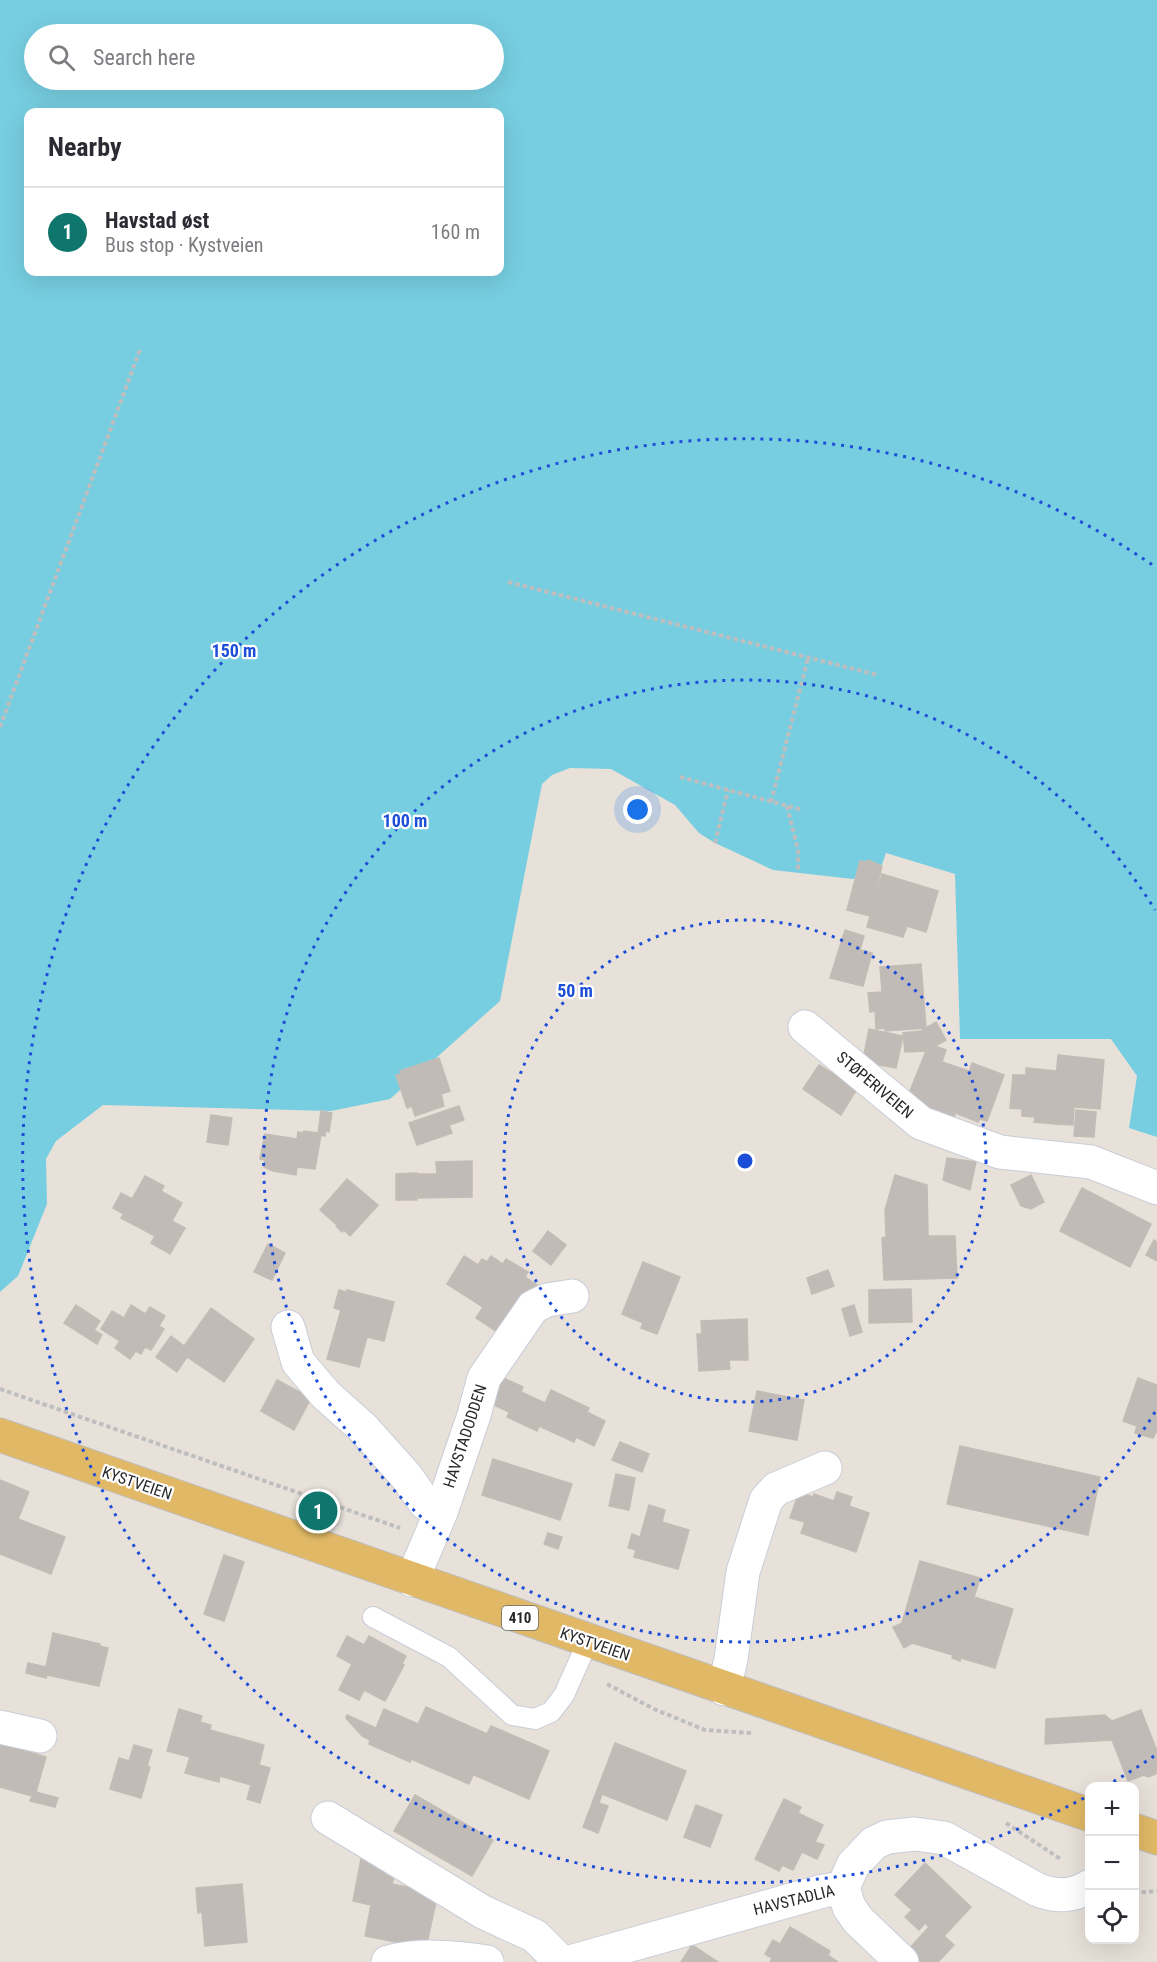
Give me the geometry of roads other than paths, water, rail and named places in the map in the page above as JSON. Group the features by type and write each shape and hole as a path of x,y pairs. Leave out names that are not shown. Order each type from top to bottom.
{"main road":[{"name":"KYSTVEIEN","path":"0,1435 412,1580 582,1655 724,1689 1085,1814"},
{"path":"1139,1832 1157,1838"}],"street":[{"name":"STØPERIVEIEN","path":"806,1027 921,1123 999,1152 1090,1162 1157,1188"},
{"name":"HAVSTADODDEN","path":"412,1580 441,1512 484,1378 533,1307 547,1300 572,1296"},
{"name":"HAVSTADODDEN","path":"288,1327 298,1362 326,1395 363,1428 399,1468 425,1503 441,1512"},
{"path":"724,1689 731,1659 743,1572 766,1500 776,1489 825,1468"},
{"path":"0,1727 40,1736"},
{"path":"328,1818 483,1912 535,1936 561,1962"},
{"name":"HAVSTADLIA","path":"570,1962 823,1891 843,1888 853,1865 874,1843 887,1837 915,1834 944,1838 1038,1890 1054,1896 1073,1894 1085,1888"},
{"path":"843,1888 849,1907 858,1920 902,1962"},
{"path":"388,1962 405,1957 487,1962"}],"lane":[{"path":"373,1617 448,1657 512,1715 535,1719 551,1712 564,1695 582,1655"}],"water":[{"path":"0,0 1157,0 1157,1137 1129,1128 1137,1076 1111,1039 960,1039 955,874 886,853 881,867 853,879 773,870 715,843 699,833 675,805 611,769 570,768 552,775 542,784 500,1001 390,1099 331,1111 103,1105 56,1141 46,1159 47,1204 18,1276 0,1292"}],"place":[{"name":"Havstad øst","path":"318,1511"}]}
